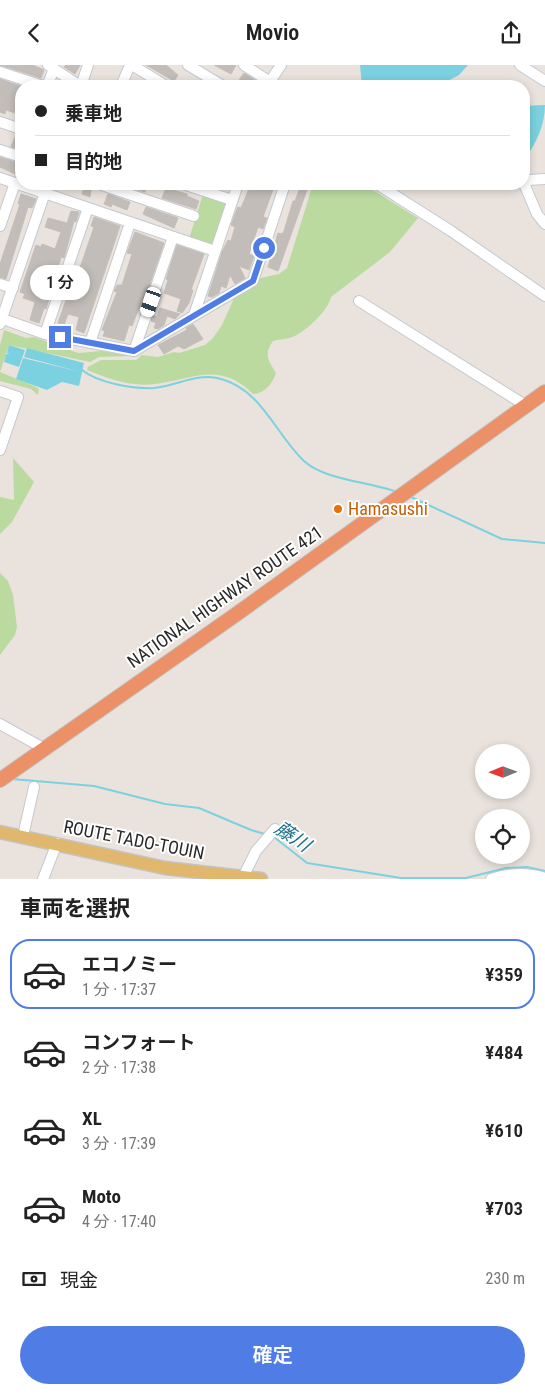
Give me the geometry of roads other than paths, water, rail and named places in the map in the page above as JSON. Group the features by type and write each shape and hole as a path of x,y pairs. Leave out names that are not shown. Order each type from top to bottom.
{"highway":[{"name":"NATIONAL HIGHWAY ROUTE 421","path":"5,776 238,613 545,392"}],"main road":[{"name":"ROUTE TADO-TOUIN","path":"0,832 165,868 261,879"}],"street":[{"path":"82,80 88,65"},
{"path":"125,80 131,65 156,80"},
{"path":"188,65 212,80"},
{"path":"244,65 264,80"},
{"path":"272,80 281,65"},
{"path":"520,65 545,81"},
{"path":"48,80 51,67 71,80"},
{"path":"0,72 25,80"},
{"path":"0,122 15,127"},
{"path":"0,150 15,155"},
{"path":"0,179 15,183 0,226"},
{"path":"530,180 545,179"},
{"path":"46,190 1,321 46,334 134,351 253,281 283,190"},
{"path":"48,190 88,208 215,251"},
{"path":"117,190 194,216"},
{"path":"200,190 232,201"},
{"path":"194,315 236,190"},
{"path":"386,190 451,231 545,296"},
{"path":"527,190 545,224"},
{"path":"46,334 88,208"},
{"path":"90,343 130,223"},
{"path":"134,351 173,237"},
{"path":"0,284 12,288"},
{"path":"359,301 525,405"},
{"path":"0,391 18,397 0,449"},
{"path":"0,724 45,749"},
{"path":"23,836 34,787"},
{"path":"242,878 264,841 274,830"},
{"path":"43,879 57,843"},
{"path":"492,879 516,874 545,878"}],"water":[{"path":"360,65 468,65 459,75 449,80 361,80"},
{"path":"545,105 539,134 530,150 530,106"},
{"path":"9,345 25,350 19,367 4,362 6,354 10,354 7,353"},
{"path":"27,348 84,363 79,386 62,382 47,390 16,379 23,358 81,372 24,357"}],"waterway":[{"path":"82,370 106,382 146,388 163,387 204,377 221,379 235,385 258,403 294,450 304,461 313,467 335,477 397,492"},
{"path":"411,497 502,539 545,543"},
{"name":"藤川","path":"12,779 94,786 165,804 199,808 265,834"},
{"name":"藤川","path":"274,837 307,863 401,878 466,878 506,868 527,867 545,871"}],"place":[{"name":"Hamasushi","path":"338,509"}]}
